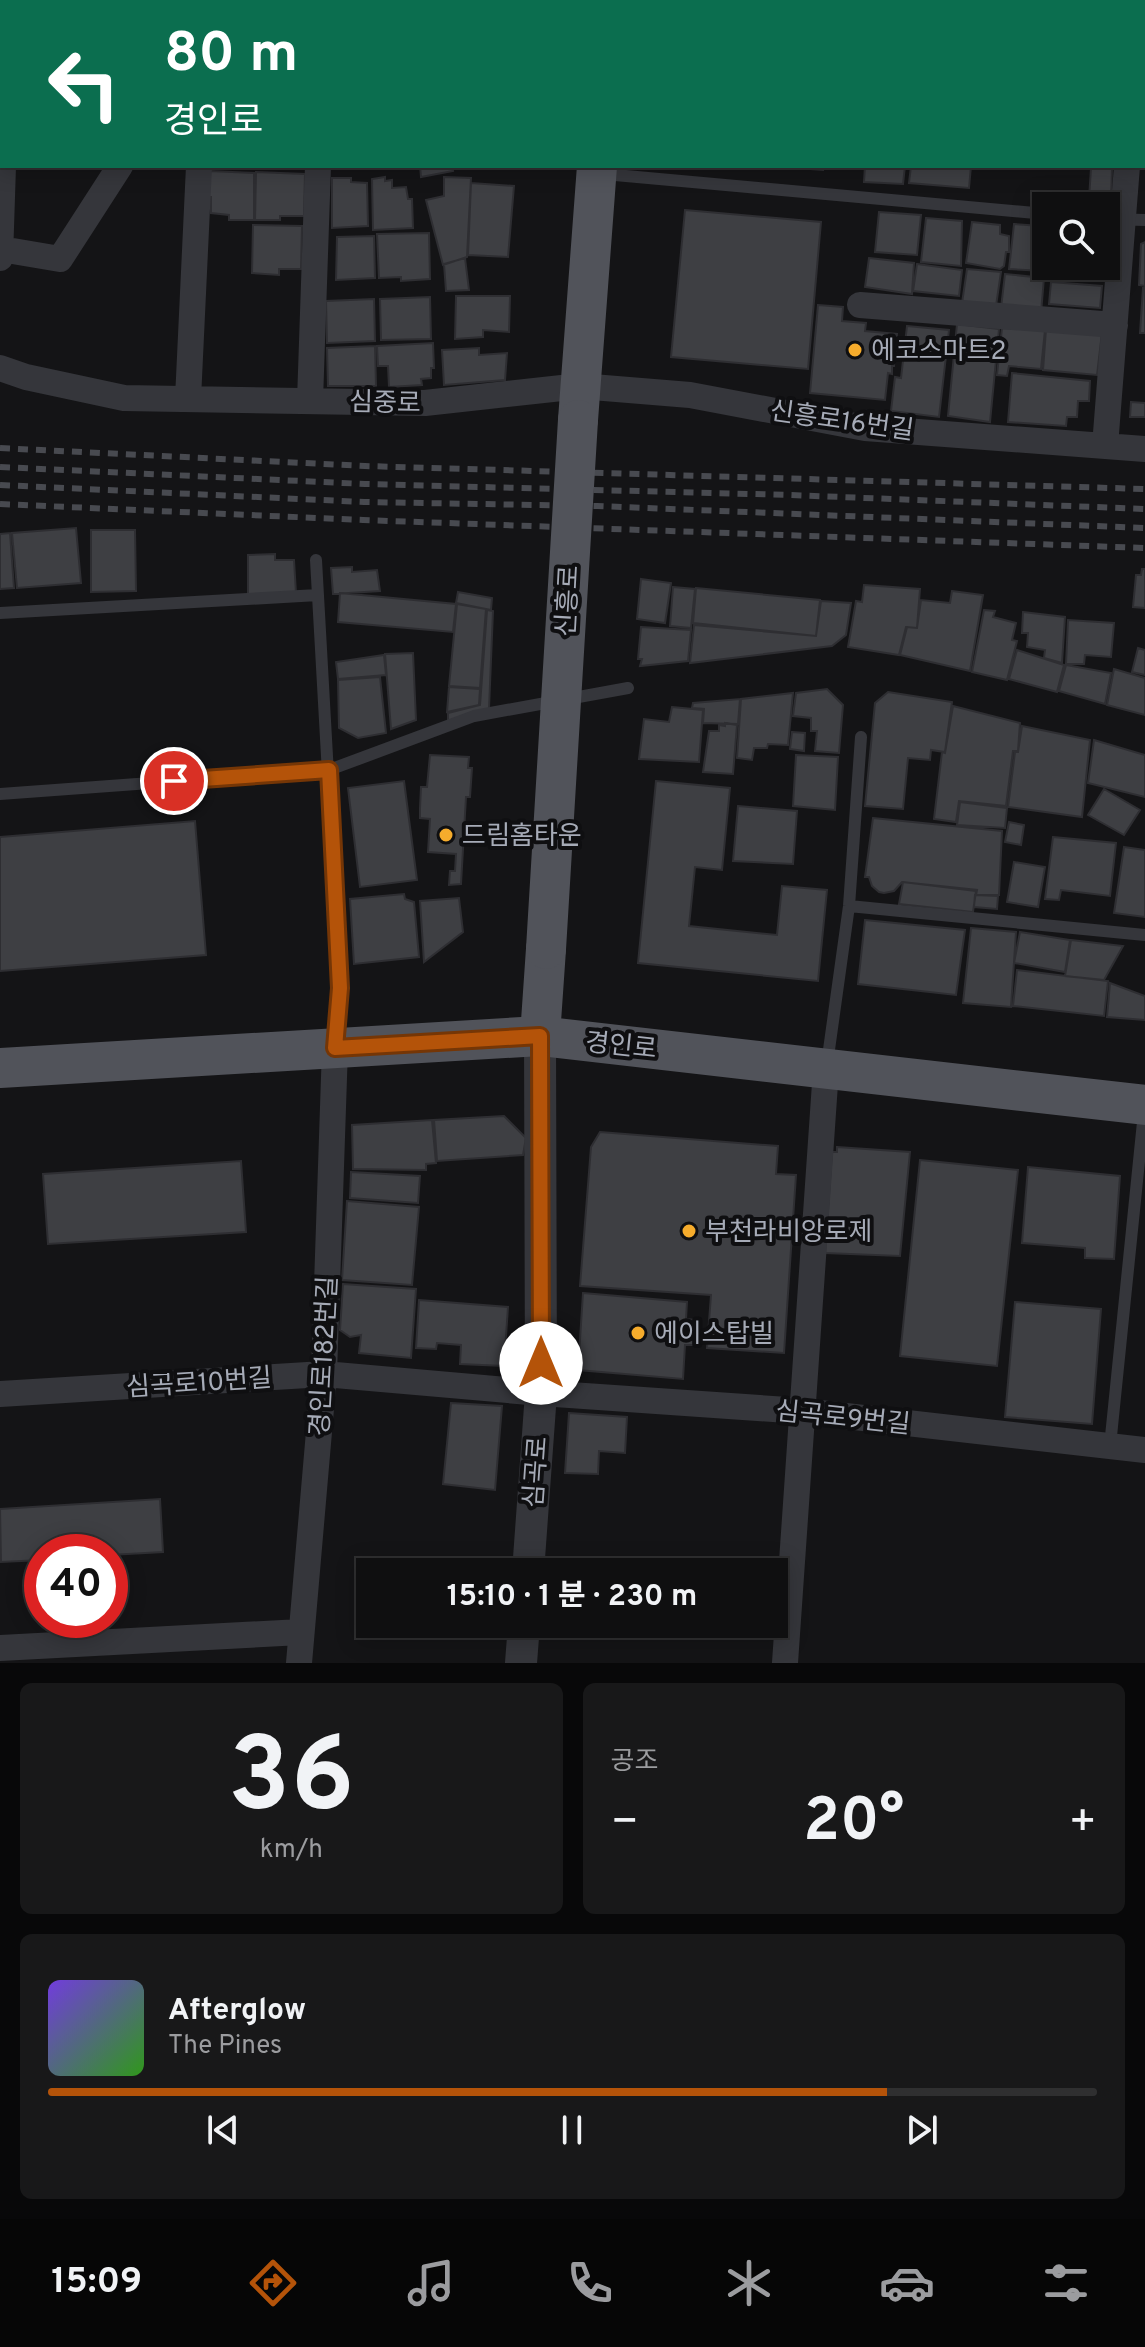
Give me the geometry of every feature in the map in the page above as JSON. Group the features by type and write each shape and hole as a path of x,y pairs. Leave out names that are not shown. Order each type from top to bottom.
{"main road":[{"name":"신흥로","path":"540,1036 579,403 597,170"},
{"name":"경인로","path":"0,1068 540,1036 1145,1105"}],"street":[{"path":"0,258 3,168"},
{"path":"1,249 60,259 119,168"},
{"path":"188,399 199,168"},
{"path":"310,401 318,168"},
{"path":"1105,446 1127,168"},
{"path":"860,305 1115,325"},
{"name":"심중로","path":"0,368 26,377 124,398 579,403"},
{"name":"신흥로16번길","path":"579,403 690,395 865,428 1145,449"},
{"name":"심곡로","path":"529,1558 541,1393 540,1036"},
{"name":"경인로182번길","path":"299,1663 324,1374 335,1048"},
{"path":"785,1663 826,1069"},
{"name":"심곡로10번길","path":"0,1394 324,1374 541,1393"},
{"name":"심곡로9번길","path":"541,1393 802,1411 1145,1450"},
{"path":"0,1648 301,1632"},
{"path":"521,1663 523,1638"}],"lane":[{"path":"597,170 1032,213"},
{"path":"316,560 340,988 335,1048"},
{"path":"0,613 318,595"},
{"path":"0,794 329,770 474,716 628,688"},
{"path":"826,1069 849,906 861,737"},
{"path":"849,906 1145,935"},
{"name":"경인로","path":"1110,1446 1145,1105"}],"building":[{"path":"420,168 452,168 453,171 421,177"},
{"path":"865,168 905,168 903,184 864,182"},
{"path":"911,168 971,168 969,188 909,183"},
{"path":"1091,168 1112,168 1111,192 1089,192"},
{"path":"210,171 254,173 254,220 229,220 229,215 211,213 211,197 208,197"},
{"path":"256,172 305,174 304,216 255,220"},
{"path":"385,177 385,181 392,180 392,188 406,187 408,199 412,199 413,228 373,230 372,179"},
{"path":"444,177 471,178 467,257 443,265 426,200 444,196"},
{"path":"332,178 351,178 351,182 367,183 368,226 332,228"},
{"path":"471,183 514,186 508,257 468,255"},
{"path":"685,210 821,222 808,369 671,357"},
{"path":"879,212 921,215 917,255 875,252"},
{"path":"926,218 962,221 961,266 921,262"},
{"path":"972,222 1000,225 1000,234 1009,236 1009,252 1006,252 1004,266 1000,269 966,263"},
{"path":"1014,224 1032,225 1032,270 1009,269"},
{"path":"253,225 302,226 301,269 279,269 279,275 252,273"},
{"path":"429,233 430,279 401,281 401,277 379,278 377,234"},
{"path":"374,236 375,278 336,280 337,237"},
{"path":"1145,242 1145,286 1139,285 1141,244"},
{"path":"465,258 469,290 446,291 444,264"},
{"path":"869,258 914,263 912,294 865,287"},
{"path":"917,264 962,270 959,296 913,291"},
{"path":"967,269 1001,272 996,306 962,303"},
{"path":"1005,274 1044,280 1041,313 1001,308"},
{"path":"1051,282 1102,286 1100,308 1049,304"},
{"path":"1143,288 1145,333 1140,333"},
{"path":"456,296 510,296 509,332 483,330 483,337 455,339"},
{"path":"430,297 431,339 381,340 380,299"},
{"path":"374,299 375,341 327,343 326,301"},
{"name":"에코스마트2","path":"818,305 843,307 842,321 866,323 865,331 897,334 894,366 892,374 888,373 885,400 810,393"},
{"path":"957,324 999,329 990,422 948,416"},
{"path":"907,326 949,330 939,417 891,411 895,377 901,378"},
{"path":"1002,328 1045,330 1041,369 1009,366 1007,376 997,375"},
{"path":"1046,329 1102,333 1097,375 1043,370"},
{"path":"433,343 434,368 431,368 431,378 421,379 422,385 389,387 388,366 378,366 377,346"},
{"path":"375,346 376,386 328,386 327,348"},
{"path":"479,348 479,355 507,353 505,380 444,385 442,350"},
{"path":"1012,373 1090,381 1089,401 1078,401 1077,417 1067,417 1066,426 1008,422"},
{"path":"1131,402 1145,403 1145,417 1130,417"},
{"path":"76,528 81,583 17,588 12,533"},
{"path":"91,530 135,530 136,591 91,592"},
{"path":"10,533 14,588 0,589 0,534"},
{"path":"275,554 275,560 294,560 296,593 248,597 248,555"},
{"path":"352,567 352,572 377,570 380,591 333,594 331,568"},
{"path":"1142,569 1145,569 1145,608 1133,607 1136,575 1141,575"},
{"path":"641,579 671,583 665,623 637,619"},
{"path":"864,585 920,589 917,628 906,627 899,655 848,647 856,601 862,602"},
{"path":"673,587 695,589 691,628 670,626"},
{"path":"696,588 820,600 816,636 693,623"},
{"path":"952,591 983,595 970,671 900,655 907,627 917,628 921,600 950,603"},
{"path":"458,592 492,598 491,610 456,603"},
{"path":"340,593 456,604 453,632 338,622"},
{"path":"821,601 851,603 846,635 832,646 690,663 694,625 816,636"},
{"path":"457,604 486,609 480,688 449,686"},
{"path":"487,610 493,611 489,709 448,721 448,713 480,705"},
{"path":"984,610 995,611 993,617 1016,623 1012,640 1017,641 1007,680 972,672"},
{"path":"1023,612 1065,617 1062,663 1044,658 1045,650 1027,647 1028,633 1022,633"},
{"path":"1068,620 1114,623 1111,657 1085,655 1084,664 1066,664"},
{"path":"641,627 691,630 688,661 640,666"},
{"path":"1138,648 1145,650 1145,675 1132,672"},
{"path":"1017,650 1064,665 1057,692 1009,679"},
{"path":"413,653 416,720 391,729 385,654"},
{"path":"384,655 386,675 338,679 336,662"},
{"path":"1066,665 1111,673 1105,704 1059,691"},
{"path":"1114,669 1145,678 1145,715 1107,705"},
{"path":"380,677 386,733 358,738 339,728 338,680"},
{"path":"449,687 480,689 479,705 447,712"},
{"path":"827,689 843,705 839,753 815,751 817,731 811,731 811,718 793,716 796,693"},
{"path":"888,692 952,702 945,752 931,750 930,760 908,758 903,809 865,806 875,703"},
{"path":"793,693 788,745 768,744 767,748 754,748 752,760 737,758 741,699"},
{"path":"740,699 738,724 703,723 704,709 692,708 693,703"},
{"path":"953,706 1020,723 1018,751 1013,751 1006,806 959,801 956,822 934,819 942,752 945,753"},
{"path":"672,707 703,710 699,762 639,759 644,719 669,722"},
{"path":"725,723 737,725 733,774 703,772 709,731 719,731 719,725 725,726"},
{"path":"1022,726 1090,740 1082,817 1008,807 1015,752 1018,752"},
{"path":"792,732 805,733 804,751 790,749"},
{"path":"1094,740 1145,755 1145,797 1088,783"},
{"name":"드림홈타운","path":"430,755 469,757 468,768 472,768 470,797 466,797 461,884 449,885 450,871 455,871 456,854 428,852 430,819 420,818 420,808 421,787 427,787"},
{"path":"796,755 838,757 835,810 793,806"},
{"path":"404,781 417,880 360,887 348,788"},
{"path":"656,781 730,788 722,870 695,867 689,926 777,935 782,886 827,890 818,981 638,963"},
{"path":"1104,789 1140,810 1124,835 1088,815"},
{"path":"960,802 1007,808 1005,828 957,825"},
{"path":"738,806 797,811 793,864 733,861"},
{"path":"873,818 1002,831 999,895 976,895 977,890 902,882 894,891 879,892 872,886 869,877 865,877"},
{"path":"195,821 206,955 0,971 0,837"},
{"path":"1009,822 1024,825 1021,845 1005,842"},
{"path":"1053,837 1116,843 1110,896 1061,890 1059,900 1045,899"},
{"path":"1124,847 1145,850 1145,917 1114,913"},
{"path":"1014,862 1045,867 1038,907 1007,902"},
{"path":"903,882 976,891 973,912 899,904"},
{"path":"404,894 405,899 414,902 419,957 354,964 350,899"},
{"path":"975,895 998,896 997,909 974,907"},
{"path":"459,898 463,932 424,962 420,901"},
{"path":"865,920 965,930 956,995 858,984"},
{"path":"971,928 1016,932 1011,1007 963,1003"},
{"path":"1020,932 1070,940 1065,972 1014,963"},
{"path":"1071,940 1123,946 1104,980 1065,976"},
{"path":"1017,970 1108,981 1104,1016 1013,1006"},
{"path":"1110,983 1145,996 1145,1020 1107,1017"},
{"path":"504,1116 526,1138 523,1155 437,1161 434,1120"},
{"path":"432,1120 436,1163 426,1164 426,1170 353,1169 352,1125"},
{"name":"부천라비앙로제","path":"600,1132 778,1146 776,1174 796,1175 784,1353 707,1348 711,1295 580,1286 591,1147"},
{"path":"837,1147 910,1152 900,1256 825,1253 832,1152 837,1152"},
{"path":"920,1160 1018,1170 997,1366 900,1356"},
{"path":"241,1161 246,1232 48,1244 43,1174"},
{"path":"1028,1167 1120,1176 1114,1259 1085,1258 1085,1248 1022,1243"},
{"path":"351,1172 420,1176 418,1203 350,1198"},
{"path":"347,1201 419,1207 412,1285 342,1280"},
{"path":"343,1284 416,1289 411,1358 359,1353 361,1335 350,1337 340,1330"},
{"name":"에이스탑빌","path":"583,1293 687,1302 686,1319 695,1320 694,1345 685,1345 683,1379 578,1370"},
{"path":"419,1300 508,1307 504,1366 460,1364 461,1345 437,1343 436,1349 416,1348"},
{"path":"1015,1302 1101,1309 1092,1424 1005,1417"},
{"path":"451,1403 502,1406 495,1490 443,1484"},
{"path":"569,1413 627,1417 625,1453 599,1451 598,1474 565,1473"},
{"path":"160,1499 163,1552 128,1554 128,1534 24,1534 24,1561 1,1562 0,1509"}],"railway":[{"path":"0,448 365,466 1145,489"},
{"path":"0,467 365,484 790,495 1145,509"},
{"path":"0,485 364,502 597,506 1145,528"},
{"path":"0,504 1145,548"}],"place":[{"name":"에코스마트2","path":"855,350"},
{"name":"드림홈타운","path":"446,835"},
{"name":"부천라비앙로제","path":"689,1231"},
{"name":"에이스탑빌","path":"638,1333"}],"route":[{"path":"174,781 329,770 340,988 335,1048 540,1036 541,1363"}]}
